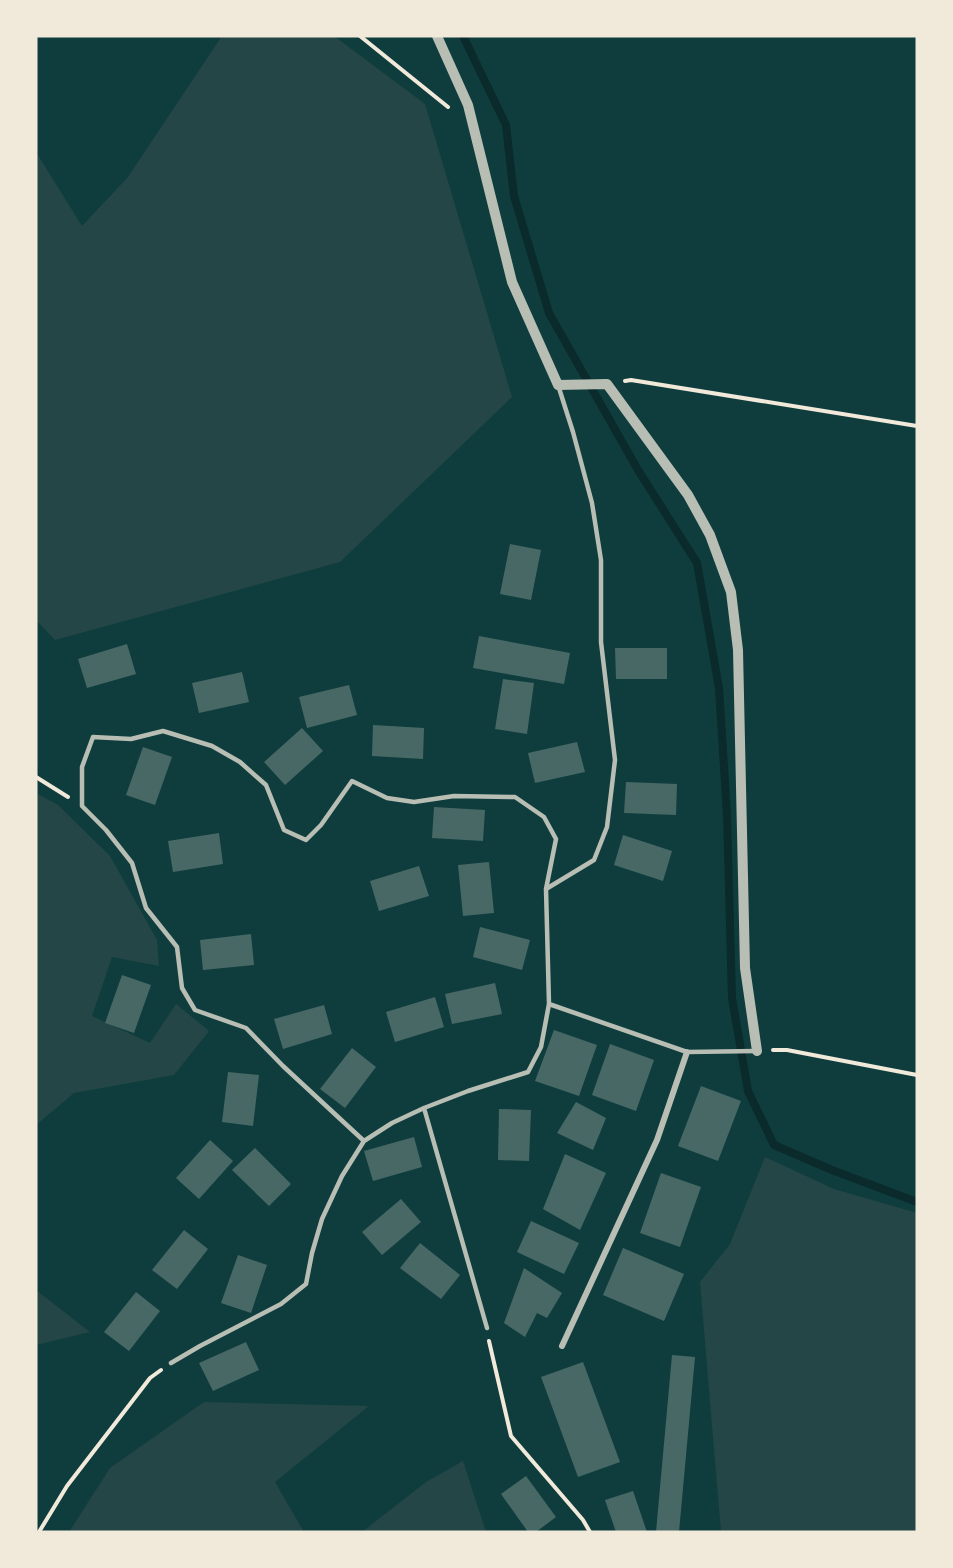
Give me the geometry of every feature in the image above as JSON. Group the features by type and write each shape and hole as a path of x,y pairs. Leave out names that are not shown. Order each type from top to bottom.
{"street":[{"path":"437,36 468,105 512,282 558,385 607,384 688,495 710,535 731,592 738,650 745,968 758,1051"},
{"path":"562,1346 657,1140 687,1052"}],"lane":[{"path":"546,889 594,860 607,827 615,760 601,642 601,560 592,503 558,385"},
{"path":"171,1363 281,1304 306,1284 322,1219 342,1176 364,1141 392,1123 424,1108 528,1072 541,1047 549,1004 546,889 556,839 544,817 515,797 453,796 414,802 387,798 352,781 321,825 306,840 284,830 266,785 240,762 212,746 163,731 131,739 93,738 82,767 82,806 106,830 132,863 146,908 177,947 182,988 195,1010 246,1028 283,1066 364,1141"},
{"path":"549,1004 687,1052 758,1051"},
{"path":"424,1108 487,1328"}],"path":[{"path":"360,36 473,128"},
{"path":"607,384 631,380 917,426"},
{"path":"36,777 84,807"},
{"path":"758,1051 787,1050 917,1075"},
{"path":"487,1328 511,1436 583,1520 590,1532"},
{"path":"39,1532 67,1486 150,1378 171,1363"}],"shaded area":[{"path":"222,36 334,36 425,104 512,397 340,562 55,640 36,620 36,152 82,226 128,177"},
{"path":"36,793 58,805 110,856 157,940 159,966 112,957 92,1016 150,1043 176,1004 209,1031 174,1075 74,1093 36,1125"},
{"path":"765,1157 834,1189 917,1213 917,1532 721,1532 700,1282 730,1244"},
{"path":"36,1290 90,1332 36,1345"},
{"path":"204,1402 369,1406 275,1482 304,1532 69,1532 110,1468"},
{"path":"463,1461 486,1532 362,1532 426,1482"}],"building":[{"path":"510,544 541,550 531,600 500,594"},
{"path":"479,636 570,653 564,684 473,668"},
{"path":"127,644 136,674 87,688 78,659"},
{"path":"615,648 667,648 667,679 616,679"},
{"path":"242,672 249,702 199,713 192,683"},
{"path":"503,679 534,683 527,734 495,729"},
{"path":"349,685 357,715 307,728 299,697"},
{"path":"373,725 424,728 423,759 372,756"},
{"path":"302,728 323,751 285,785 264,762"},
{"path":"577,742 585,772 535,783 528,753"},
{"path":"143,747 172,757 155,805 126,795"},
{"path":"626,782 677,784 676,815 624,813"},
{"path":"434,807 485,810 483,841 432,838"},
{"path":"219,833 223,864 173,872 168,841"},
{"path":"623,835 672,851 663,881 614,865"},
{"path":"489,862 494,913 463,916 458,865"},
{"path":"419,866 429,896 379,911 370,881"},
{"path":"480,927 530,940 522,970 473,957"},
{"path":"251,934 254,965 203,970 200,940"},
{"path":"122,975 151,985 134,1033 105,1023"},
{"path":"495,983 502,1014 452,1024 445,994"},
{"path":"435,997 444,1027 395,1042 386,1012"},
{"path":"324,1005 332,1034 283,1049 274,1019"},
{"path":"554,1030 597,1045 579,1096 535,1081"},
{"path":"610,1044 654,1060 636,1111 592,1095"},
{"path":"352,1048 376,1067 345,1108 320,1089"},
{"path":"228,1072 259,1075 253,1126 222,1122"},
{"path":"701,1086 741,1101 718,1161 678,1146"},
{"path":"576,1102 606,1118 593,1150 557,1133"},
{"path":"499,1109 531,1110 529,1161 498,1160"},
{"path":"414,1137 422,1167 373,1181 364,1151"},
{"path":"210,1140 233,1161 199,1199 176,1178"},
{"path":"255,1148 291,1184 269,1206 232,1170"},
{"path":"565,1154 606,1173 580,1230 543,1209"},
{"path":"661,1173 701,1187 680,1247 640,1233"},
{"path":"401,1199 421,1222 382,1255 362,1232"},
{"path":"531,1221 579,1243 564,1274 517,1252"},
{"path":"184,1230 208,1249 177,1289 152,1270"},
{"path":"420,1243 460,1275 441,1299 400,1268"},
{"path":"623,1248 684,1274 664,1321 603,1295"},
{"path":"238,1255 267,1265 251,1313 221,1303"},
{"path":"524,1268 562,1293 547,1318 537,1313 525,1337 504,1323"},
{"path":"136,1292 160,1311 129,1351 104,1332"},
{"path":"246,1342 259,1370 213,1391 199,1363"},
{"path":"672,1355 695,1357 679,1532 656,1532"},
{"path":"583,1362 620,1462 578,1477 541,1377"},
{"path":"526,1476 556,1517 536,1532 528,1532 501,1494"},
{"path":"633,1491 647,1532 616,1532 605,1500"}],"waterway":[{"path":"463,36 506,125 514,196 549,313 638,470 697,563 719,688 727,815 732,998 748,1091 774,1145 917,1202"}]}
